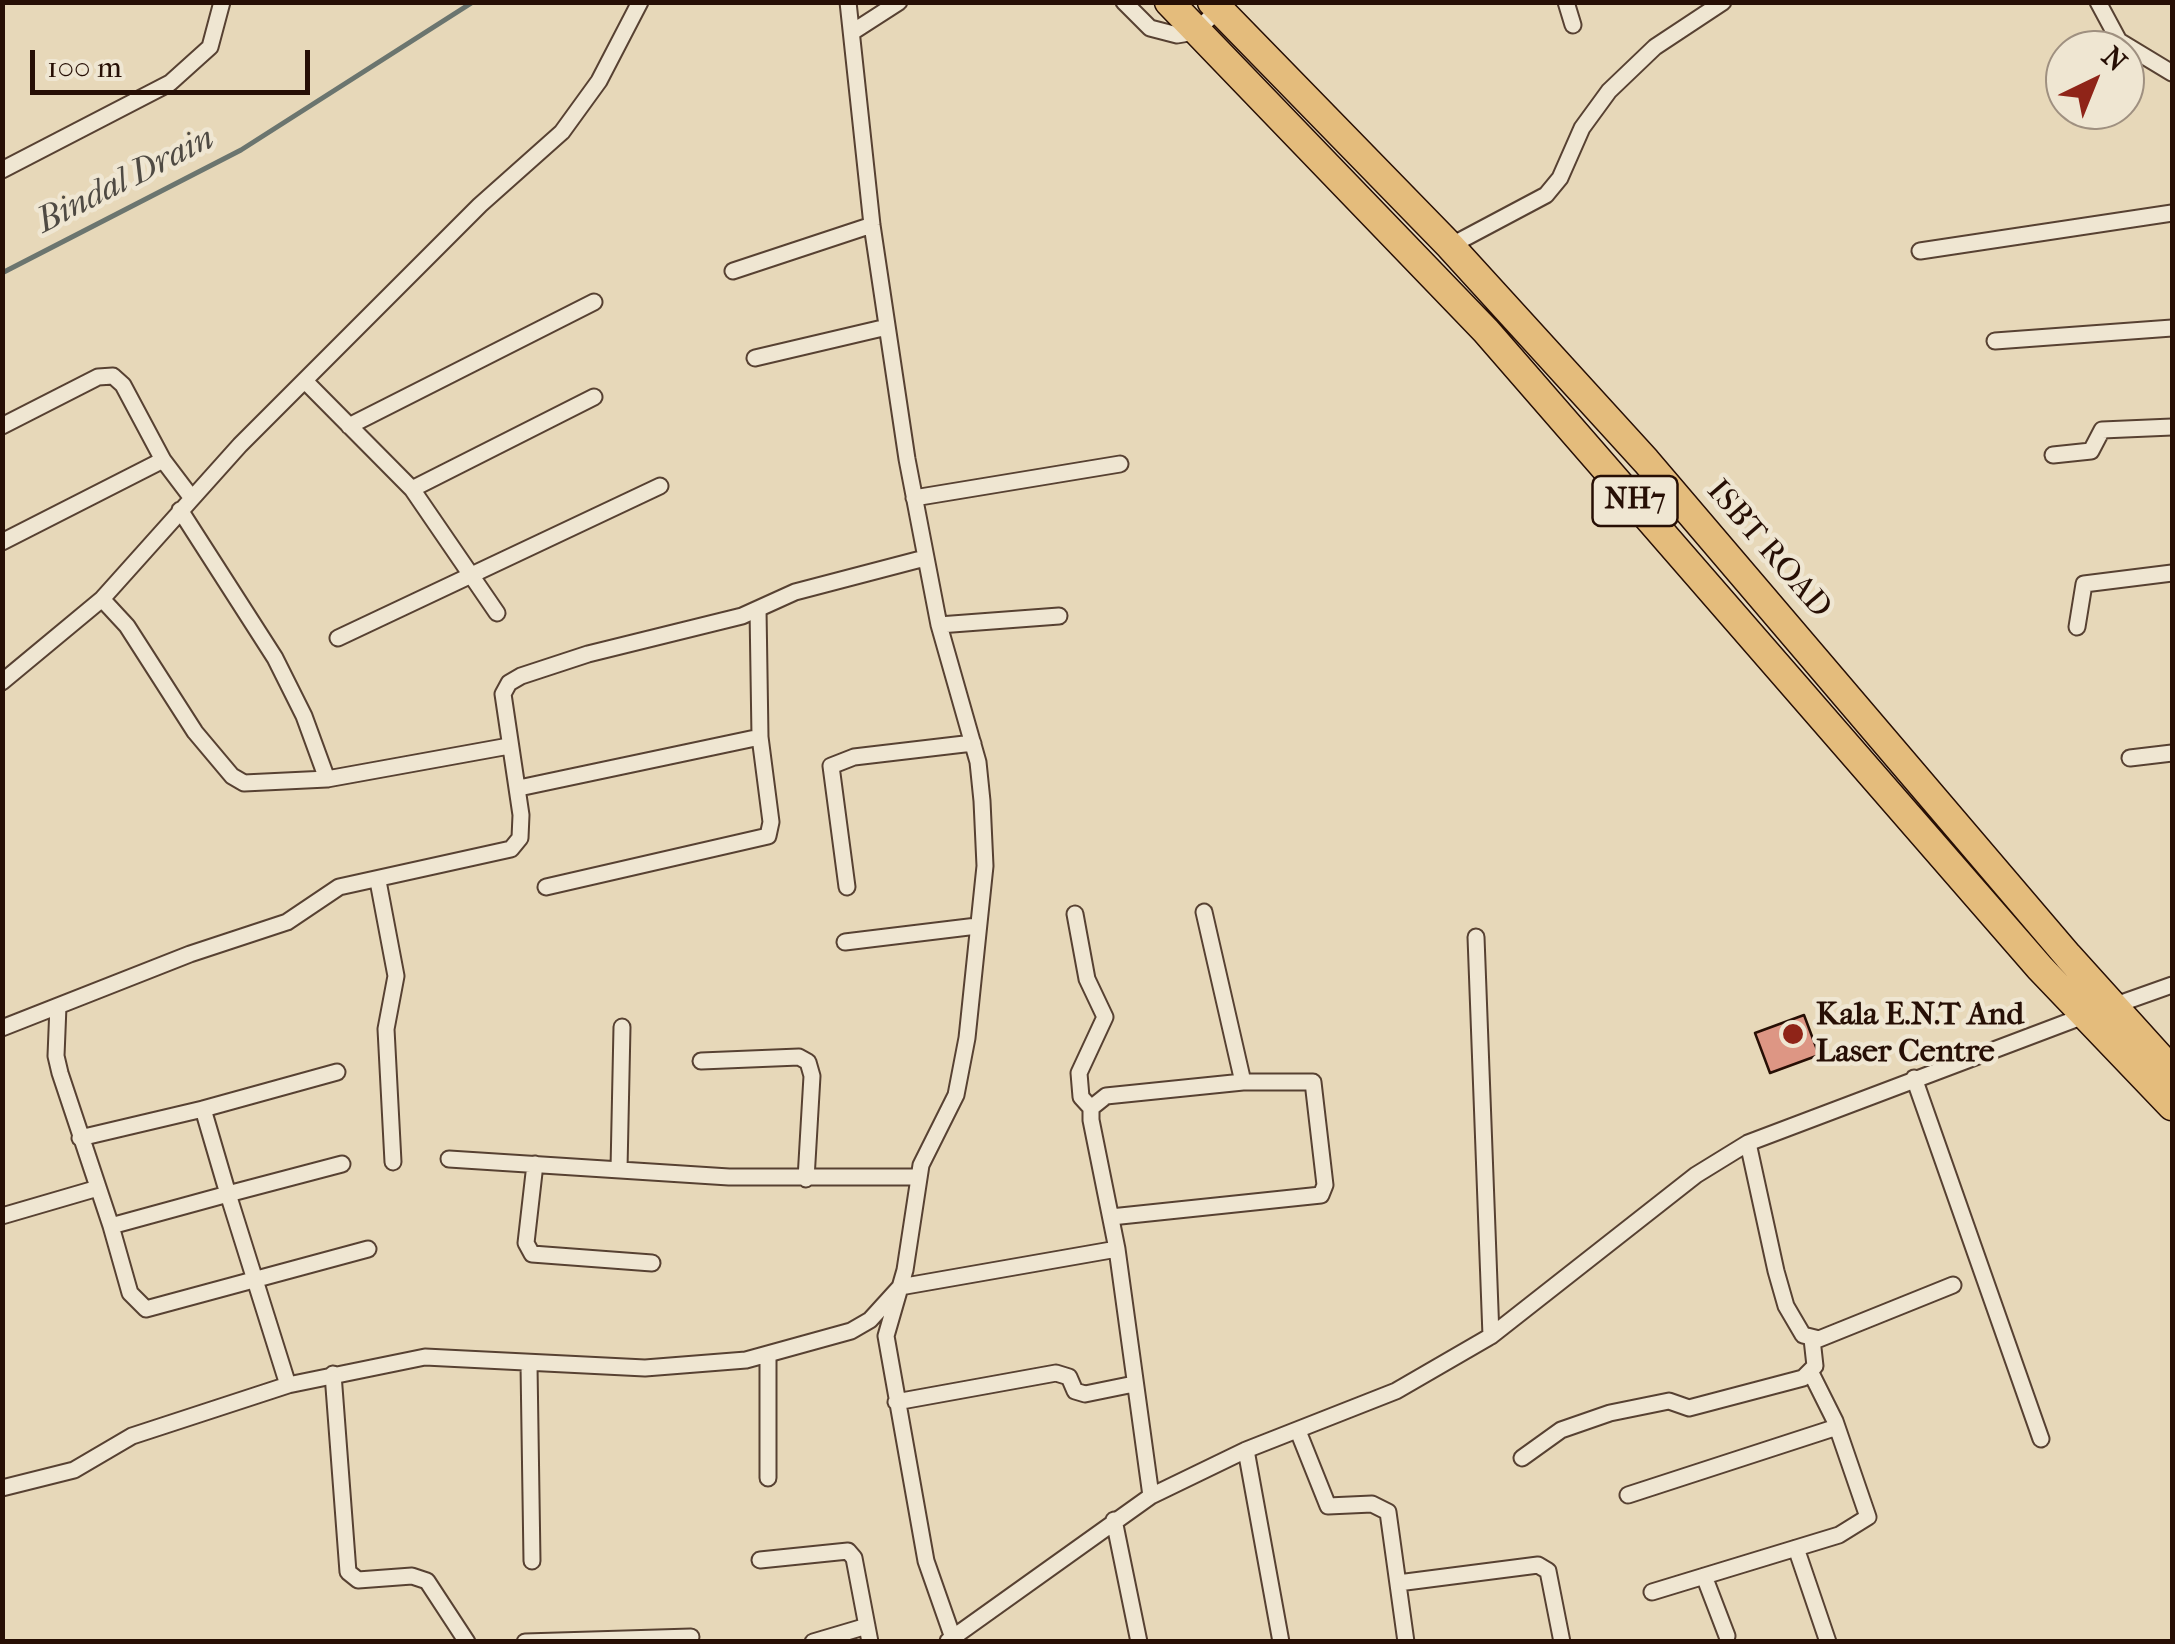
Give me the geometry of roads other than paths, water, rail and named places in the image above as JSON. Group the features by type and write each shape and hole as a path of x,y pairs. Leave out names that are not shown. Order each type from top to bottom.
{"highway":[{"name":"NH7","path":"1168,2 1486,331 2098,1011 2172,1106"},
{"name":"ISBT ROAD","path":"1215,6 1450,246 1646,461 2098,1011 2172,1070"}],"street":[{"path":"2,170 178,77 210,47 222,2"},
{"path":"2,682 102,599 185,503 480,205 562,132 599,81 640,2"},
{"path":"848,2 872,225 914,498 924,558 972,743 985,866 960,1080 918,1177 900,1287 886,1336 926,1561 951,1640 1151,1496 1246,1450 1396,1392 1491,1336 1696,1175 1748,1143 2172,984"},
{"path":"854,31 899,2"},
{"path":"1124,2 1159,32 1195,32 1215,6"},
{"path":"1566,2 1573,25"},
{"path":"1450,246 1546,195 1560,178 1582,128 1609,91 1655,46 1723,2"},
{"path":"2098,2 2119,41 2172,72"},
{"path":"1920,252 2172,213"},
{"path":"733,271 872,225"},
{"path":"349,426 594,302"},
{"path":"755,358 887,327"},
{"path":"1996,342 2172,328"},
{"path":"2,426 108,375 123,385 185,503 275,658 304,716 326,779"},
{"path":"307,383 412,489 498,613"},
{"path":"412,489 594,398"},
{"path":"2053,455 2090,450 2102,430 2172,427"},
{"path":"2,542 162,460"},
{"path":"914,498 1120,464"},
{"path":"338,638 470,572 660,486"},
{"path":"2,1028 286,922 339,887 512,849 520,838 519,788 509,746 504,694 510,683 522,676 758,609 795,592 924,558"},
{"path":"2077,627 2084,584 2172,573"},
{"path":"102,599 127,626 195,732 232,776 253,784 326,779 509,746"},
{"path":"546,887 763,840 771,822 760,737 758,609"},
{"path":"940,625 1059,616"},
{"path":"519,788 760,737"},
{"path":"847,887 831,766 854,756 972,743"},
{"path":"2130,758 2172,752"},
{"path":"378,880 396,976 386,1029 394,1162"},
{"path":"1204,912 1243,1082"},
{"path":"1075,914 1087,979 1105,1017 1079,1073 1081,1097 1091,1108 1117,1249 1151,1496"},
{"path":"845,942 977,926"},
{"path":"1476,937 1491,1336"},
{"path":"58,1006 56,1056 130,1293 146,1309 368,1250"},
{"path":"619,1169 622,1027"},
{"path":"701,1061 799,1057 808,1062 806,1179"},
{"path":"80,1138 204,1110 337,1072"},
{"path":"1914,1078 2041,1440"},
{"path":"1091,1108 1106,1096 1243,1082 1313,1082 1324,1192 1312,1198 1111,1218"},
{"path":"204,1110 252,1279 288,1385"},
{"path":"1748,1143 1786,1306 1804,1335 1812,1339 1953,1285"},
{"path":"448,1159 806,1179 918,1177"},
{"path":"111,1226 342,1164"},
{"path":"535,1164 526,1243 532,1254 652,1262"},
{"path":"2,1216 98,1188"},
{"path":"2,1488 74,1470 132,1436 333,1374 425,1357 645,1368 768,1356 860,1327 900,1287 1117,1249"},
{"path":"1522,1458 1561,1430 1610,1413 1669,1401 1690,1408 1811,1373 1815,1366 1812,1339"},
{"path":"768,1356 768,1478"},
{"path":"530,1364 532,1561"},
{"path":"896,1402 1056,1373 1066,1374 1075,1391 1085,1394 1134,1384"},
{"path":"1652,1592 1854,1529 1868,1518 1838,1427 1821,1386 1811,1373"},
{"path":"333,1374 348,1572 358,1580 412,1576 427,1580 467,1642"},
{"path":"1628,1496 1838,1427"},
{"path":"1298,1431 1328,1506 1372,1504 1388,1512 1406,1642"},
{"path":"1246,1450 1281,1642"},
{"path":"1114,1520 1139,1642"},
{"path":"1796,1548 1828,1642"},
{"path":"760,1560 848,1551 854,1558 868,1634 813,1642"},
{"path":"1398,1582 1538,1565 1548,1571 1562,1642"},
{"path":"1704,1576 1727,1636"},
{"path":"524,1642 691,1637"}],"waterway":[{"name":"Bindal Drain","path":"2,273 241,150 473,2"}],"place":[{"name":"Kala E.N.T And Laser Centre","path":"1793,1034"}]}
